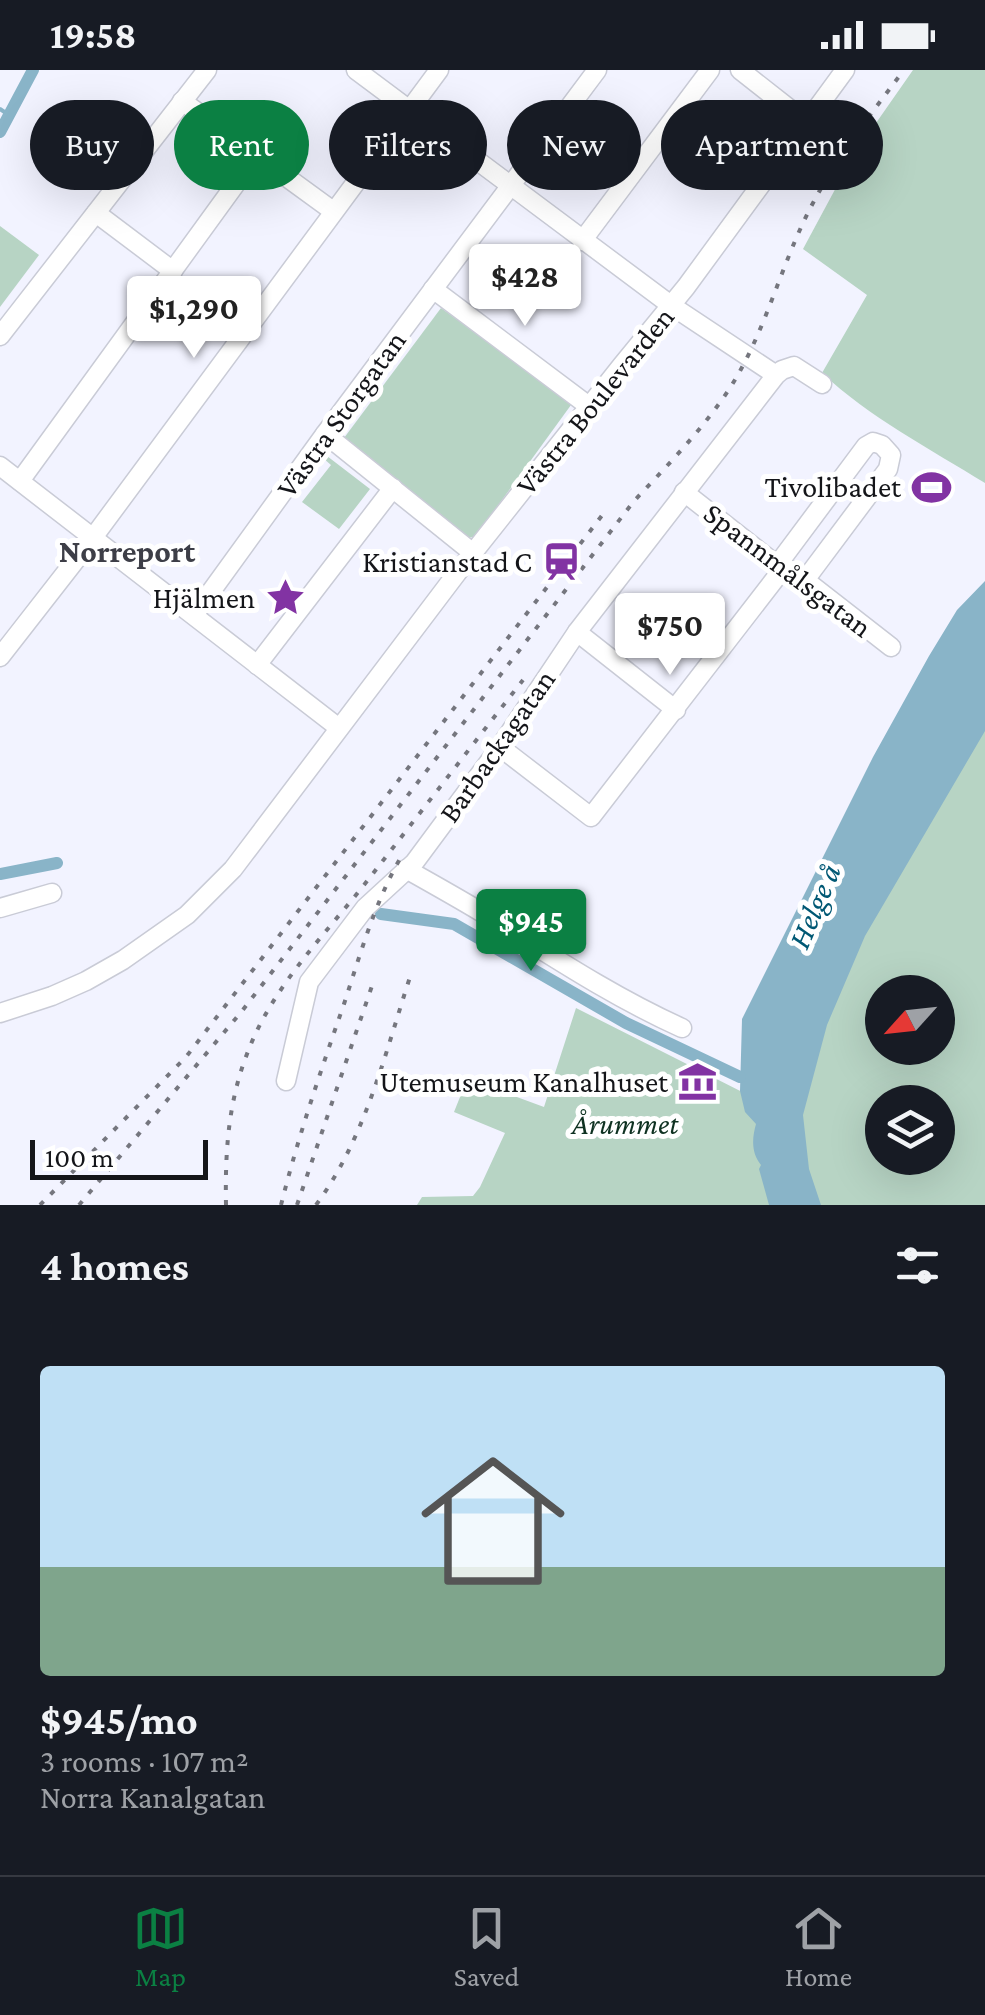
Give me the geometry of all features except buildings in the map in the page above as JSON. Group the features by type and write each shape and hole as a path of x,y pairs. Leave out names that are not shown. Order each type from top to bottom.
{"street":[{"path":"183,100 207,70"},
{"path":"356,70 396,100"},
{"path":"416,100 439,70"},
{"name":"Västra Storgatan","path":"575,100 597,70"},
{"path":"582,241 710,70"},
{"path":"740,70 778,100"},
{"name":"Västra Boulevarden","path":"0,1013 86,981 138,950 187,915 233,869 473,553 672,306 845,70"},
{"path":"0,336 174,111"},
{"path":"487,170 507,185"},
{"path":"20,481 231,190"},
{"path":"304,190 333,211"},
{"path":"0,657 92,539 349,190"},
{"name":"Västra Storgatan","path":"194,615 324,434 509,190"},
{"path":"514,190 672,306 776,375 794,366 822,384"},
{"path":"96,213 172,271"},
{"path":"432,289 590,407"},
{"name":"Barbackagatan","path":"286,1081 309,982 365,908 406,869 500,747 577,632 776,375"},
{"path":"324,434 473,553"},
{"path":"500,747 591,817 676,710 866,446 873,442 882,446 891,455 888,469 805,580"},
{"path":"0,466 339,728"},
{"path":"257,665 393,488"},
{"name":"Spannmålsgatan","path":"684,492 891,647"},
{"path":"577,632 676,710"},
{"path":"406,869 541,952 682,1028"},
{"path":"0,908 52,893"}],"green space":[{"path":"913,70 985,70 985,483 880,418 822,373 867,295 803,249 835,190 883,190 883,113"},
{"path":"0,226 39,255 0,307"},
{"path":"441,308 567,398 571,405 475,537 464,538 341,442"},
{"path":"327,456 370,489 339,529 302,502 331,465 323,458"},
{"name":"Årummet","path":"985,658 985,1205 417,1205 422,1197 473,1196 505,1133 454,1112 466,1082 544,1107 576,1008 774,1108"}],"water":[{"name":"Helge å","path":"985,581 985,731 865,936 827,1025 803,1115 809,1169 821,1205 769,1205 754,1150 756,1124 745,1112 740,1091 742,1019 873,757 929,656 957,610"}],"waterway":[{"path":"0,132 33,70"},
{"path":"0,109 9,115"},
{"path":"0,874 57,863"},
{"path":"381,914 454,924 626,1023 740,1077"}],"railway":[{"path":"79,1205 242,1011 634,501 718,406 750,351 813,202 849,144 904,70"},
{"path":"40,1205 186,1057 607,509"},
{"path":"226,1205 227,1147 236,1091 247,1054 269,1008 298,965 523,680"},
{"path":"281,1205 363,945 404,852"},
{"path":"316,1205 361,1123 411,974"},
{"path":"297,1205 374,980"}],"place":[{"name":"Tivolibadet","path":"931,487"},
{"name":"Kristianstad C","path":"562,562"},
{"name":"Hjälmen","path":"285,598"},
{"name":"Utemuseum Kanalhuset","path":"698,1082"}],"district":[{"name":"Norreport","path":"127,551"}]}
